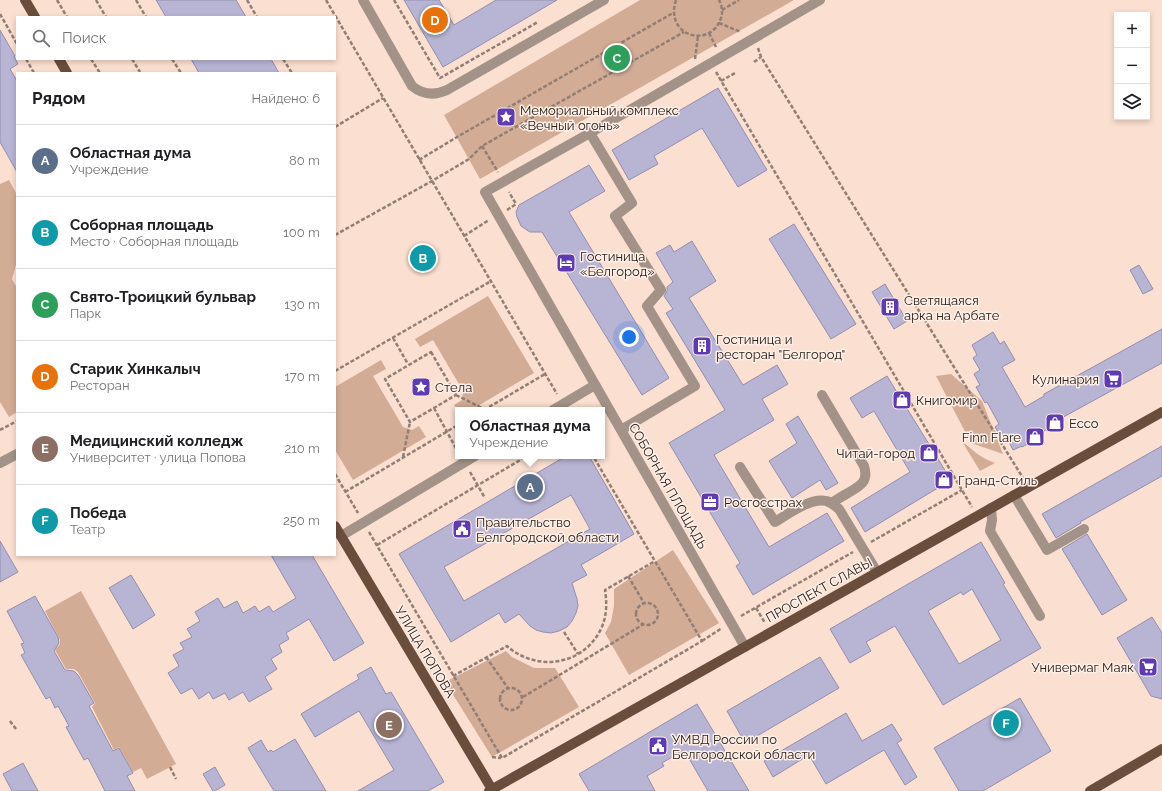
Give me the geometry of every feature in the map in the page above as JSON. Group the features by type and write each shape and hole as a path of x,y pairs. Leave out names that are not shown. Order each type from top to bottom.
{"main road":[{"path":"25,0 34,16"},
{"path":"60,60 66,72"},
{"name":"ПРОСПЕКТ СЛАВЫ","path":"491,791 1162,412"},
{"name":"УЛИЦА ПОПОВА","path":"336,528 491,791"},
{"path":"1090,791 1162,749"}],"street":[{"path":"363,0 412,86 425,94 434,94 447,90 604,0"},
{"path":"621,430 695,386 647,306 661,290 614,216 632,202 590,133 820,0"},
{"name":"СОБОРНАЯ ПЛОЩАДЬ","path":"590,133 485,192 745,647"},
{"path":"558,407 595,385"},
{"path":"822,395 866,471 864,480 860,485 831,503"},
{"path":"0,463 16,455"},
{"path":"341,536 470,459"},
{"path":"740,467 775,522 808,503 820,500 831,503 839,509 877,572"},
{"path":"1014,495 1047,550 1084,529"},
{"path":"991,508 992,520 990,531 1040,616"}],"path":[{"path":"57,0 66,16"},
{"path":"96,0 105,16"},
{"path":"136,0 145,16"},
{"path":"247,0 256,16"},
{"path":"326,0 335,16"},
{"path":"394,0 440,78 543,19"},
{"path":"676,0 673,13 678,27 684,32 698,36 709,33 719,23 722,16 719,0"},
{"path":"722,10 739,0"},
{"path":"420,160 457,137 673,13"},
{"path":"0,14 16,42"},
{"path":"336,17 563,404"},
{"path":"719,23 754,38 761,57 1029,487"},
{"path":"336,234 469,159 482,146 684,32"},
{"path":"693,73 698,36"},
{"path":"754,62 761,57"},
{"path":"27,60 33,72"},
{"path":"92,60 99,72"},
{"path":"133,60 140,72"},
{"path":"173,60 180,72"},
{"path":"284,60 291,72"},
{"path":"710,63 977,516"},
{"path":"721,81 735,73"},
{"path":"336,126 383,98"},
{"path":"336,370 491,281"},
{"path":"393,338 408,364"},
{"path":"403,458 410,422 385,379 408,364 431,352 456,395 478,407"},
{"path":"489,407 545,374"},
{"path":"410,422 456,395"},
{"path":"434,408 455,447"},
{"path":"0,430 16,422"},
{"path":"345,492 455,427"},
{"path":"376,545 522,459"},
{"path":"595,459 702,640"},
{"path":"336,476 502,758"},
{"path":"477,486 485,498"},
{"path":"492,757 502,758 731,622 962,490"},
{"path":"453,676 507,646 512,651 523,657 538,662 552,662 570,659 585,649 602,628 606,616 607,601 605,590 655,561"},
{"path":"628,576 644,603"},
{"path":"644,603 651,603 658,612 657,619 648,625 644,624 638,621 636,614 637,608 644,603"},
{"path":"522,697 644,624"},
{"path":"564,632 578,654"},
{"path":"486,657 508,688"},
{"path":"508,688 515,688 522,697 519,707 512,710 506,708 501,703 500,696 504,690 508,688"},
{"path":"10,721 16,729"},
{"path":"170,767 176,779"}],"shaded area":[{"path":"640,0 794,0 480,179 444,115"},
{"path":"9,180 16,193 16,265 12,279 16,286 16,413 9,417 0,402 0,184"},
{"path":"488,296 534,373 476,407 455,407 454,405 462,400 463,391 433,340 420,347 415,339"},
{"path":"381,360 386,369 373,376 403,427 412,430 419,426 426,437 353,480 336,452 336,386"},
{"path":"951,374 982,401 1003,454 971,443 936,376"},
{"path":"961,440 981,456 995,463 980,471"},
{"path":"673,550 719,623 629,675 605,633 611,622 614,606 614,589"},
{"path":"81,591 176,764 147,779 141,768 133,772 119,747 114,750 92,707 95,703 78,672 74,669 66,669 55,650 60,644 60,640 45,611"},
{"path":"506,651 512,657 534,668 555,668 579,707 492,757 445,682"}],"building":[{"path":"156,0 236,0 245,16 165,16"},
{"path":"404,0 439,0 454,25 496,0 557,0 443,67"},
{"path":"0,30 18,64 10,69 16,79 16,170 0,142"},
{"path":"192,60 272,60 278,72 198,72"},
{"path":"718,88 767,170 738,187 702,128 654,156 658,164 629,180 612,150"},
{"path":"589,165 605,191 569,212 669,378 642,395 542,232 530,232 521,226 517,217 516,212 519,205"},
{"path":"794,224 856,324 831,339 769,239"},
{"path":"692,241 716,281 689,298 743,385 777,365 788,384 762,399 774,420 714,455 769,547 827,513 844,541 753,595 736,566 740,563 669,443 725,410 666,313 673,309 664,296 667,291 667,287 673,282 656,253 670,245 674,252"},
{"path":"1139,265 1153,289 1143,294 1130,270"},
{"name":"Светящаяся арка на Арбате","path":"885,284 907,321 894,329 872,292"},
{"path":"1162,329 1162,363 1047,426 1048,429 1037,435 1039,438 1013,450 1006,436 1002,439 995,427 999,424 987,402 985,403 976,387 980,385 974,374 980,370 973,358 977,355 972,345 993,332 1000,344 1004,341 1015,360 1002,367 1025,407 1044,396 1044,394"},
{"path":"887,376 951,480 865,532 851,508 910,472 874,411 862,418 850,398"},
{"path":"798,416 838,483 826,490 820,480 792,498 769,461 797,443 786,424"},
{"path":"1162,446 1162,476 1080,522 1081,523 1056,538 1042,514"},
{"path":"561,459 591,459 634,534 581,565 587,575 572,583 578,606 572,621 567,627 551,633 536,630 519,614 505,623 499,613 451,642 399,554","holes":["571,495 590,529 464,601 444,567"]},
{"path":"1087,534 1127,600 1102,615 1062,549"},
{"path":"0,541 18,572 0,582"},
{"path":"981,542 1005,583 1003,584 1041,648 943,705 895,626 866,642 871,651 850,663 830,629","holes":["972,589 1001,640 959,664 928,611 961,592 963,595"]},
{"path":"272,556 313,556 364,643 334,661 309,619 286,633 289,639 279,645 282,652 271,659 277,669 265,677 272,689 249,702 243,692 229,700 225,693 213,699 209,692 199,699 192,688 181,694 168,673 179,666 173,655 184,649 180,643 192,637 187,629 200,621 195,612 218,598 224,608 237,601 243,613 255,606 259,612 269,606 273,612 296,598"},
{"path":"131,575 155,615 133,629 109,588"},
{"path":"35,596 58,637 59,643 54,651 65,670 74,671 78,675 94,703 89,706 113,751 119,748 133,773 127,776 135,791 105,791 88,758 84,760 66,727 69,726 58,706 55,708 50,697 46,699 21,655 25,653 21,644 24,643 7,611"},
{"name":"Универмаг Маяк","path":"1152,617 1162,633 1162,699 1151,696 1117,638"},
{"path":"820,657 839,688 745,743 727,711"},
{"path":"371,667 386,694 391,692 444,782 428,791 358,791 394,770 359,711 315,737 301,714 359,679 357,675"},
{"path":"1020,698 1051,751 983,791 959,791 934,748"},
{"name":"УМВД России по Белгородской области","path":"697,704 749,791 708,791 684,750 662,763 664,766 647,776 655,791 589,791 579,774"},
{"path":"846,713 862,741 892,724 902,740 897,743 917,777 905,785 884,750 826,784 809,755 773,777 764,761"},
{"path":"295,739 326,791 274,791 248,748 261,740 268,752 271,750 273,752"},
{"path":"23,763 38,791 12,791 3,774"},
{"path":"215,767 225,785 213,791 203,774"}],"place":[{"name":"Старик Хинкалыч","path":"435,20"},
{"name":"Свято-Троицкий бульвар","path":"617,58"},
{"name":"Мемориальный комплекс «Вечный огонь»","path":"506,117"},
{"name":"Соборная площадь","path":"423,258"},
{"name":"Гостиница «Белгород»","path":"566,263"},
{"name":"Светящаяся арка на Арбате","path":"890,307"},
{"name":"Гостиница и ресторан \"Белгород\"","path":"702,346"},
{"name":"Кулинария","path":"1113,379"},
{"name":"Стела","path":"421,387"},
{"name":"Книгомир","path":"902,400"},
{"name":"Ecco","path":"1055,423"},
{"name":"Finn Flare","path":"1035,437"},
{"name":"Читай-город","path":"929,453"},
{"name":"Гранд-Стиль","path":"944,480"},
{"name":"Областная дума","path":"530,487"},
{"name":"Росгосстрах","path":"710,502"},
{"name":"Правительство Белгородской области","path":"462,529"},
{"name":"Универмаг Маяк","path":"1148,667"},
{"name":"Победа","path":"1006,723"},
{"name":"Медицинский колледж","path":"389,725"},
{"name":"УМВД России по Белгородской области","path":"658,746"}]}
